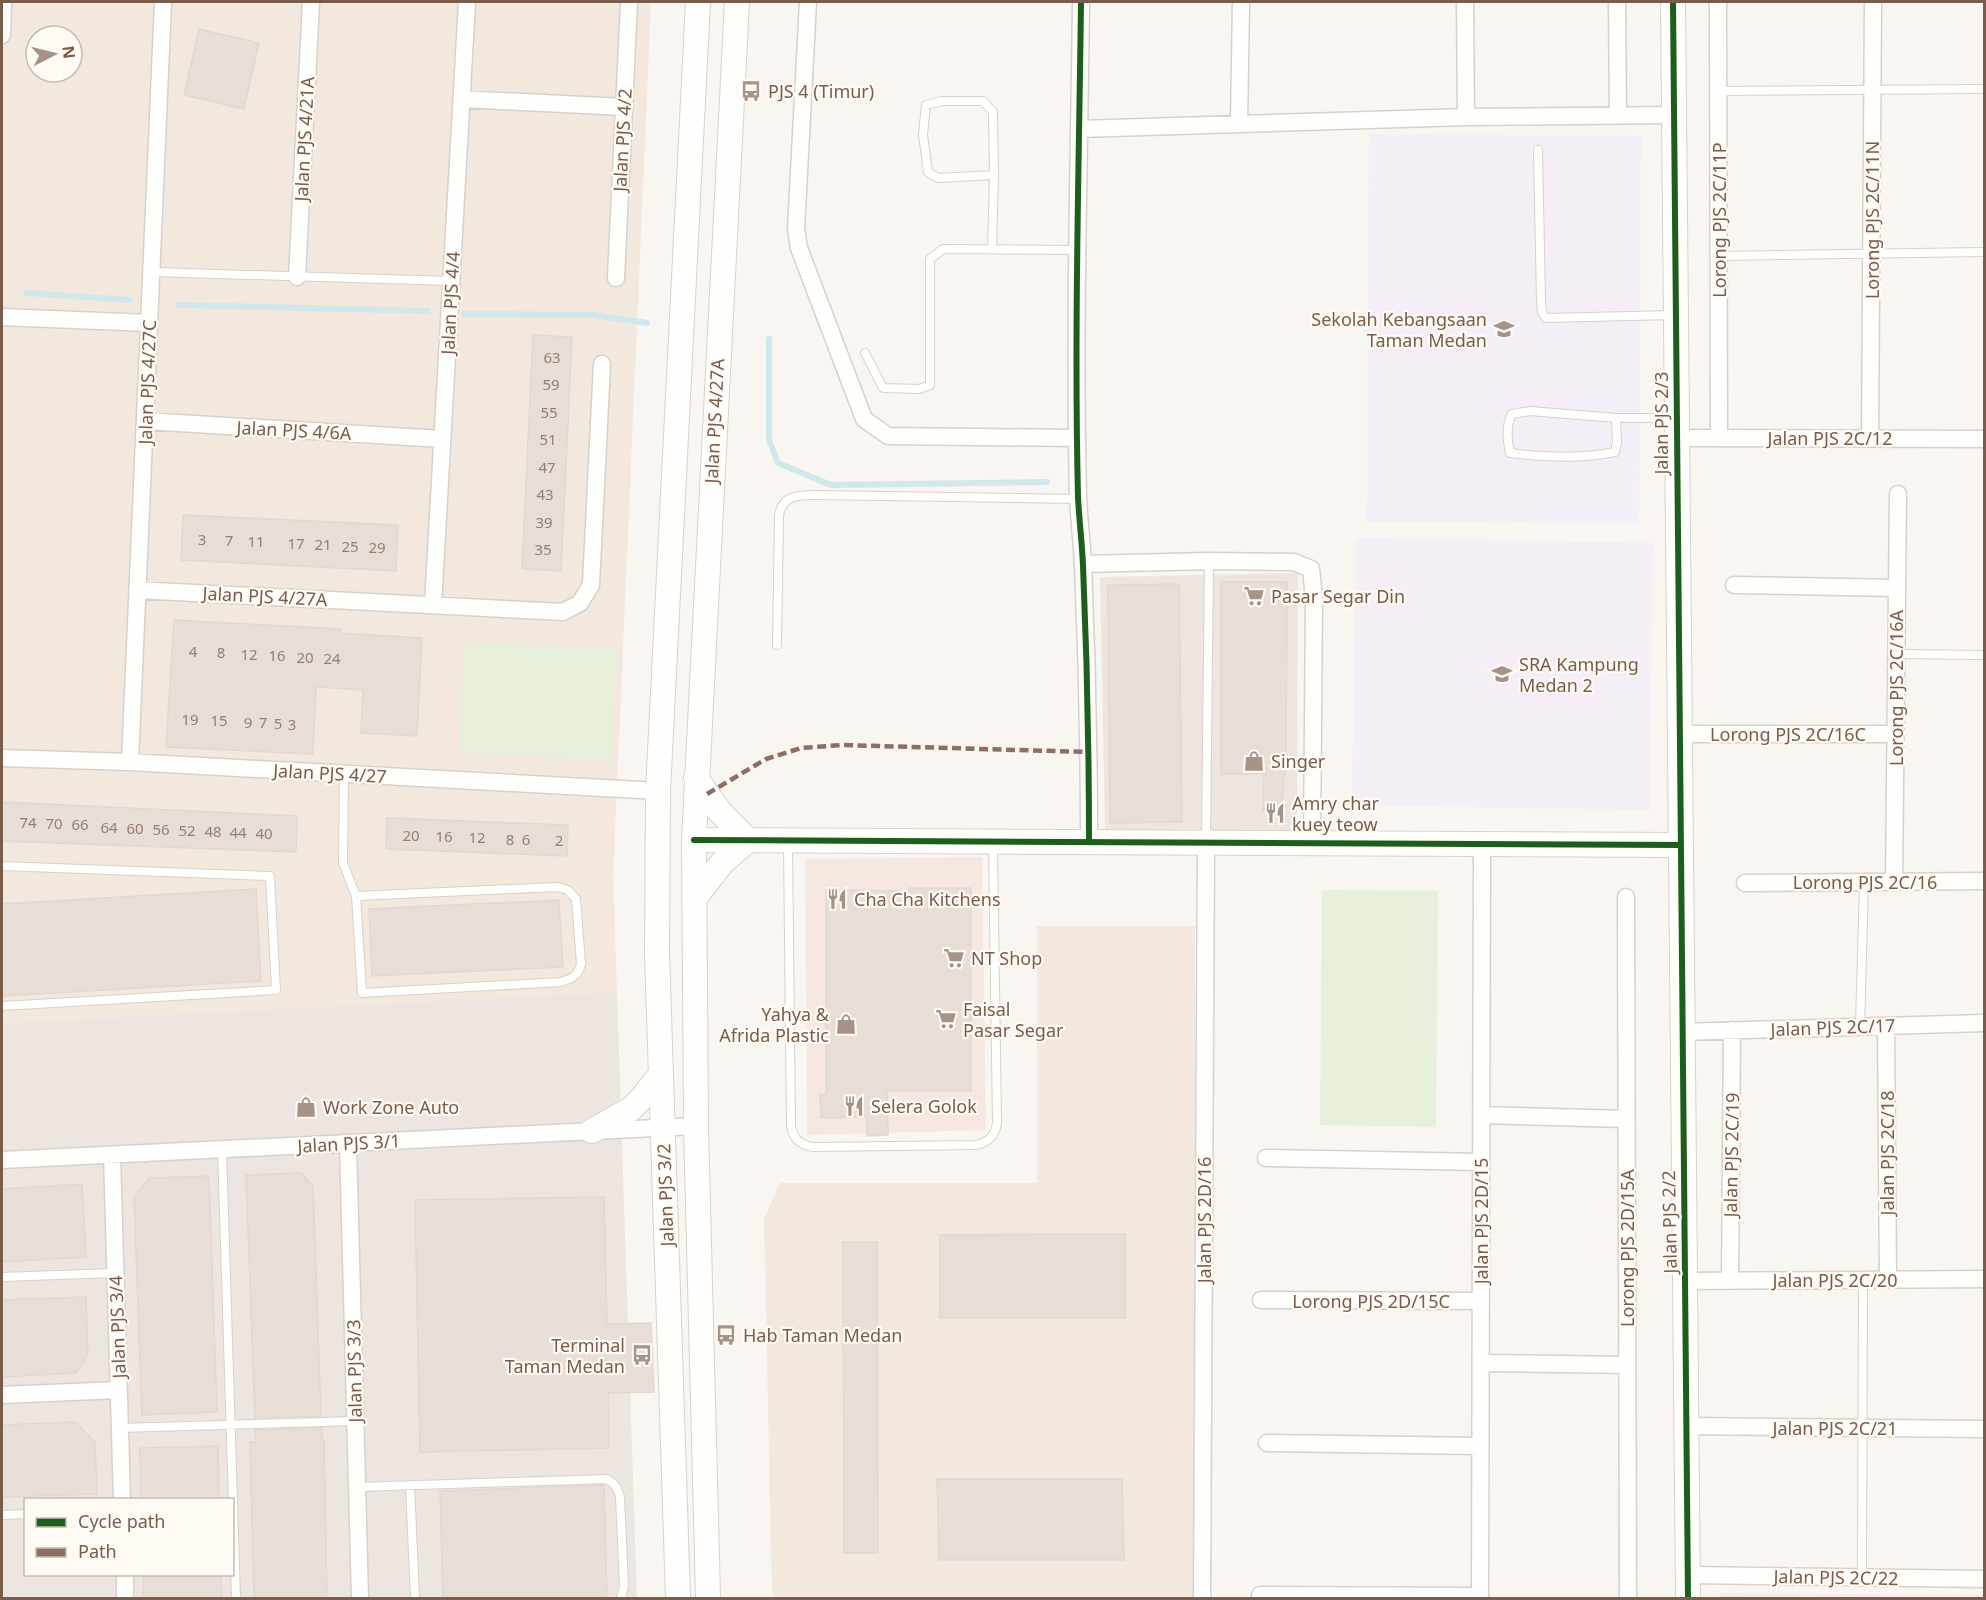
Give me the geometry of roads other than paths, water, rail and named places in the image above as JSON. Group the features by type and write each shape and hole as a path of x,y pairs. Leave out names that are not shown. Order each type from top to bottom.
{"main road":[{"name":"Jalan PJS 4/27A","path":"658,791 698,2"},
{"name":"Jalan PJS 4/27A","path":"694,840 737,2"},
{"name":"Jalan PJS 2/3","path":"1673,2 1681,845"},
{"path":"691,128 700,139 711,146 721,142 730,127"},
{"path":"686,225 698,212 712,207 720,212 724,227"},
{"path":"696,778 720,812 748,840"},
{"name":"Jalan PJS 3/2","path":"658,791 657,953 678,1599"},
{"path":"694,840 1681,845"},
{"name":"Jalan PJS 3/2","path":"694,840 696,1126 708,1599"},
{"path":"694,899 722,862 748,840"},
{"name":"Jalan PJS 2/2","path":"1681,845 1688,1599"},
{"path":"592,1131 631,1109 661,1074"}],"street":[{"path":"2,34 3,2"},
{"name":"Jalan PJS 4/27C","path":"130,762 164,2"},
{"name":"Jalan PJS 4/21A","path":"297,277 310,2"},
{"name":"Jalan PJS 4/4","path":"433,605 467,2"},
{"name":"Jalan PJS 4/2","path":"616,278 629,2"},
{"path":"808,2 796,229 799,248 864,419 888,436 1077,438"},
{"path":"1081,2 1076,250 1077,438 1089,752 1089,842"},
{"path":"1239,124 1241,2"},
{"path":"1465,2 1466,117"},
{"path":"1617,2 1618,116"},
{"name":"Lorong PJS 2C/11P","path":"1718,2 1719,438"},
{"name":"Lorong PJS 2C/11N","path":"1870,438 1873,2"},
{"path":"461,99 624,107"},
{"path":"1080,129 1466,117 1674,115"},
{"path":"2,317 150,323"},
{"name":"Jalan PJS 4/27A","path":"137,590 563,612 580,603 591,585 602,364"},
{"name":"Jalan PJS 4/6A","path":"146,421 441,439"},
{"name":"Jalan PJS 2C/12","path":"1676,428 1719,438 1984,439"},
{"name":"Lorong PJS 2C/16A","path":"1894,882 1898,494"},
{"path":"1083,564 1209,561 1294,562 1311,569 1314,598 1312,843"},
{"path":"1734,585 1897,588"},
{"name":"Lorong PJS 2C/16C","path":"1680,734 1896,734"},
{"name":"Jalan PJS 4/27","path":"2,758 130,762 658,791"},
{"name":"Jalan PJS 2D/16","path":"1202,1599 1206,842"},
{"name":"Jalan PJS 2D/15","path":"1480,1597 1482,844"},
{"name":"Lorong PJS 2C/16","path":"1745,883 1984,881"},
{"name":"Lorong PJS 2D/15A","path":"1626,897 1628,1599"},
{"name":"Jalan PJS 2C/17","path":"1682,1032 1984,1023"},
{"name":"Jalan PJS 2C/18","path":"1886,1026 1888,1279"},
{"name":"Jalan PJS 2C/19","path":"1730,1280 1732,1030"},
{"path":"1481,1115 1626,1119"},
{"name":"Jalan PJS 3/1","path":"2,1160 696,1126"},
{"name":"Jalan PJS 3/3","path":"348,1143 360,1599"},
{"name":"Jalan PJS 3/4","path":"112,1155 122,1498"},
{"path":"1266,1158 1481,1162"},
{"name":"Jalan PJS 2C/20","path":"1685,1281 1984,1279"},
{"name":"Lorong PJS 2D/15C","path":"1261,1300 1481,1301"},
{"path":"1481,1362 1627,1365"},
{"path":"2,1395 119,1390"},
{"name":"Jalan PJS 2C/21","path":"1686,1426 1984,1429"},
{"path":"1267,1443 1480,1446"},
{"name":"Jalan PJS 2C/22","path":"1688,1575 1984,1579"},
{"path":"125,1576 125,1599"},
{"path":"1260,1595 1480,1597"}],"lane":[{"path":"1718,91 1984,89"},
{"path":"992,249 993,175 993,112 983,100 942,101 926,105 923,135 928,172 938,178 993,175"},
{"path":"1538,150 1541,302 1542,312 1546,318 1676,315"},
{"path":"865,353 883,388 920,389 930,385 930,259 944,249 1076,250"},
{"path":"1719,256 1984,252"},
{"path":"152,273 451,281"},
{"path":"1616,418 1615,452 1600,455 1545,456 1510,453 1509,419 1512,414 1530,411 1616,418 1676,428"},
{"path":"777,645 779,516 780,508 792,496 1078,499"},
{"path":"1206,842 1209,561"},
{"path":"1896,654 1984,655"},
{"path":"344,774 343,863 356,896 362,993 561,982 578,973 580,964 576,899 563,887 356,896"},
{"path":"788,840 791,1126 792,1134 797,1141 812,1147 976,1145 984,1143 996,1131 993,841"},
{"path":"2,866 270,876 276,990 2,1006"},
{"path":"1860,1027 1864,882"},
{"path":"222,1149 233,1498"},
{"path":"2,1277 115,1273"},
{"path":"1862,1577 1863,1280"},
{"path":"120,1428 356,1421"},
{"path":"358,1487 607,1479 614,1483 620,1497 624,1587 621,1599"},
{"path":"410,1485 415,1599"},
{"path":"2,1515 24,1514"},
{"path":"234,1541 236,1599"}],"waterway":[{"path":"27,293 130,300"},
{"path":"178,305 428,311"},
{"path":"464,314 593,315 647,323"},
{"path":"769,339 769,440 778,463 831,485 1047,482"}],"place":[{"name":"PJS 4 (Timur)","path":"751,91"},
{"name":"Sekolah Kebangsaan Taman Medan","path":"1504,329"},
{"name":"Pasar Segar Din","path":"1254,596"},
{"name":"SRA Kampung Medan 2","path":"1502,674"},
{"name":"Singer","path":"1254,761"},
{"name":"Amry char kuey teow","path":"1275,813"},
{"name":"Cha Cha Kitchens","path":"837,899"},
{"name":"NT Shop","path":"954,958"},
{"name":"Faisal Pasar Segar","path":"946,1019"},
{"name":"Yahya & Afrida Plastic","path":"846,1024"},
{"name":"Selera Golok","path":"854,1106"},
{"name":"Work Zone Auto","path":"306,1107"},
{"name":"Hab Taman Medan","path":"726,1335"},
{"name":"Terminal Taman Medan","path":"642,1355"}]}
